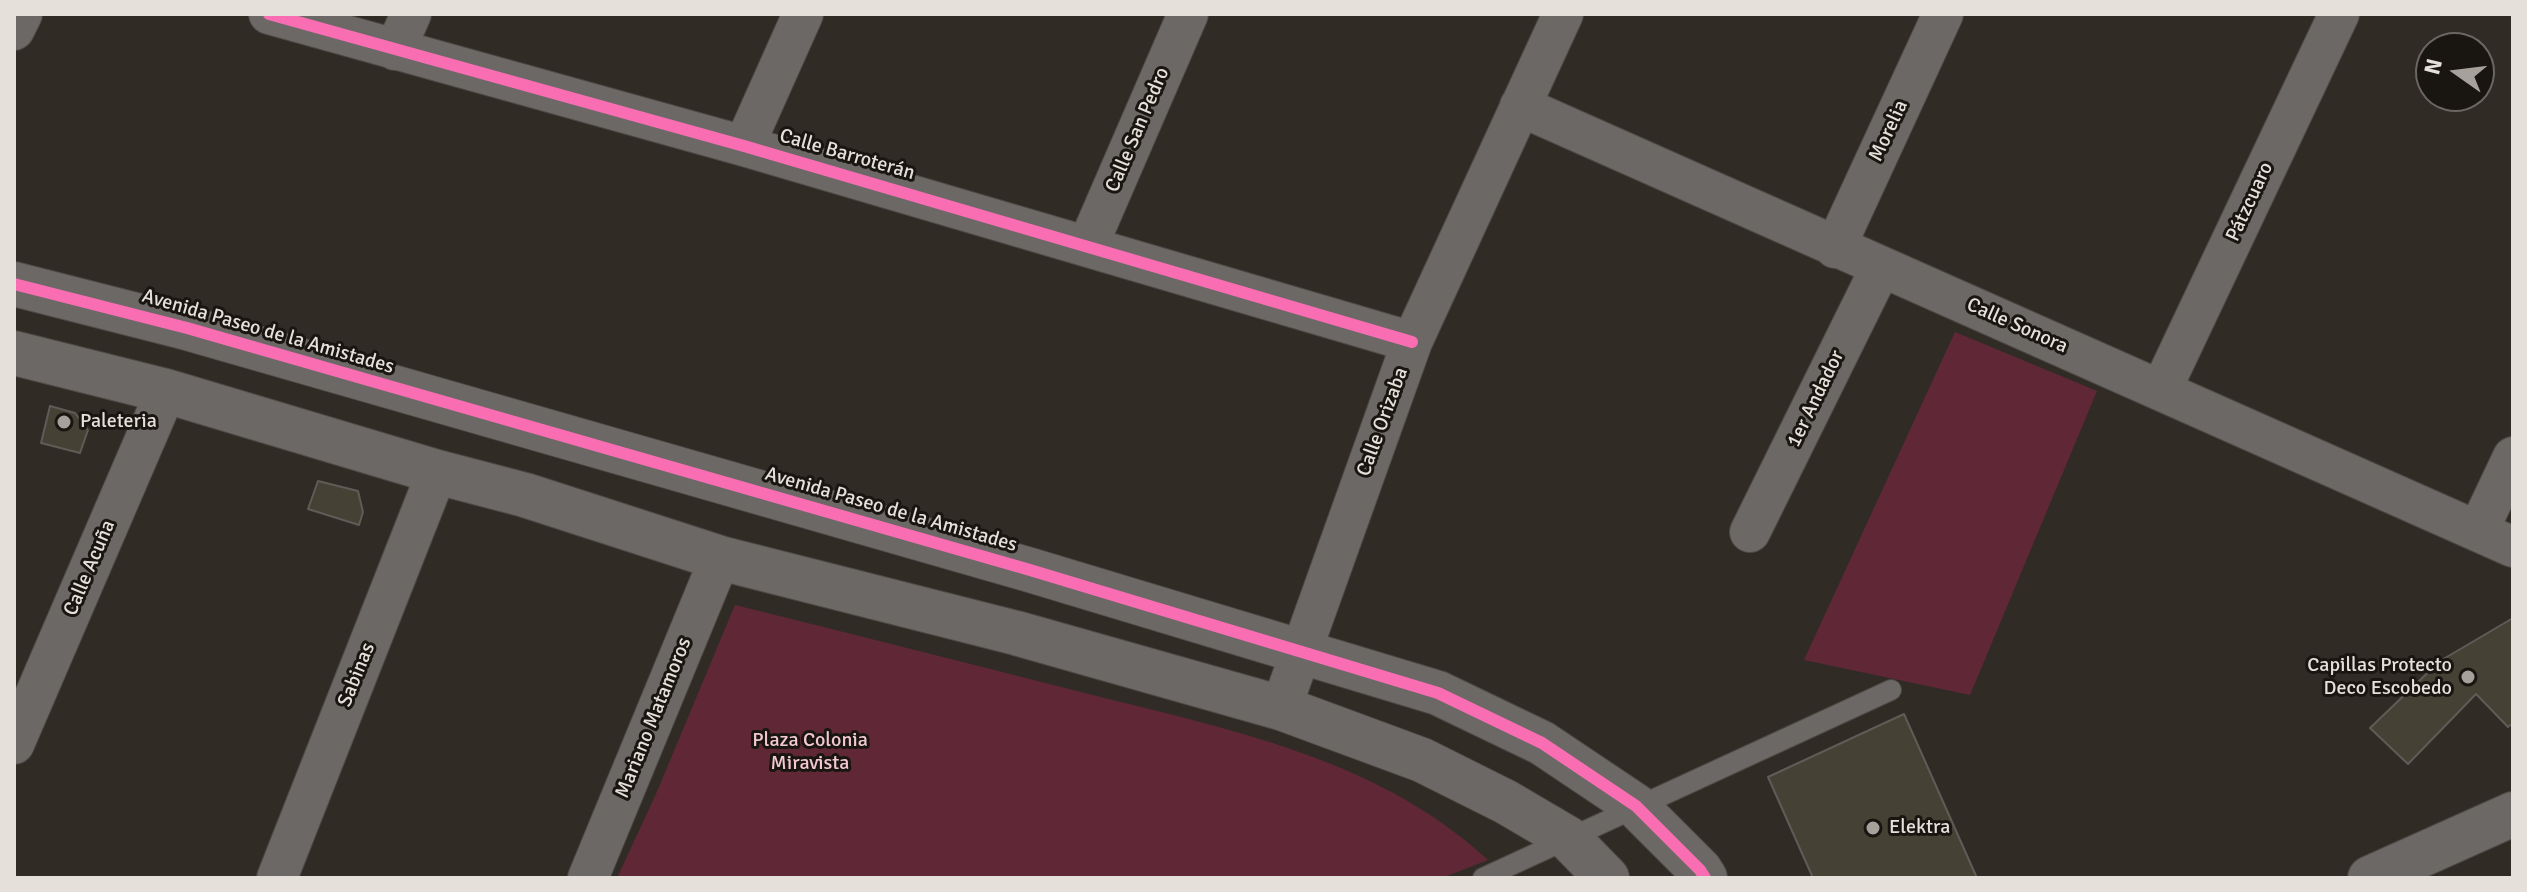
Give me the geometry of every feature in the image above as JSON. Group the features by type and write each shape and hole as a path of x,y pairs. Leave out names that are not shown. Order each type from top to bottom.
{"street":[{"path":"14,30 22,14"},
{"name":"Calle Barroterán","path":"269,14 744,146 1412,342"},
{"path":"395,50 411,14"},
{"path":"744,146 803,14"},
{"name":"Calle San Pedro","path":"1088,245 1188,14"},
{"name":"Calle Orizaba","path":"1281,708 1412,342 1563,14"},
{"name":"Morelia","path":"1835,248 1943,14"},
{"name":"Pátzcuaro","path":"2161,390 2339,14"},
{"name":"Calle Sonora","path":"1520,106 2496,539"},
{"name":"1er Andador","path":"1750,532 1881,267"},
{"name":"Avenida Paseo de la Amistades","path":"16,296 187,328 1030,570 1438,693 1542,743 1636,806 1705,878"},
{"path":"14,353 166,391 525,495 720,558 1016,633 1281,708 1422,760 1506,802 1569,839 1607,878"},
{"name":"Calle Acuña","path":"14,744 166,391"},
{"path":"525,495 539,431"},
{"path":"2496,539 2513,457"},
{"name":"Sabinas","path":"277,878 437,472"},
{"name":"Mariano Matamoros","path":"588,878 720,558"},
{"path":"2370,878 2513,814"}],"lane":[{"path":"1483,878 1891,690"}],"green space":[{"path":"1955,332 2097,391 1970,695 1804,660"},
{"name":"Plaza Colonia Miravista","path":"735,605 1177,716 1288,748 1394,793 1443,823 1488,860 1442,878 617,878 656,794"}],"building":[{"name":"Paleteria","path":"50,406 75,413 88,430 80,453 41,443"},
{"path":"318,481 358,491 363,512 359,525 308,509"},
{"name":"Capillas Protecto Deco Escobedo","path":"2513,618 2513,723 2508,727 2476,694 2408,764 2370,728 2440,661"},
{"name":"Elektra","path":"1904,714 1977,878 1813,878 1768,777"}],"cycle path":[{"path":"269,14 744,146 1412,342"},
{"path":"14,284 187,328 1030,570 1438,693 1542,743 1636,806 1705,878"}],"place":[{"name":"Paleteria","path":"64,422"},
{"name":"Capillas Protecto Deco Escobedo","path":"2468,677"},
{"name":"Elektra","path":"1873,828"}]}
